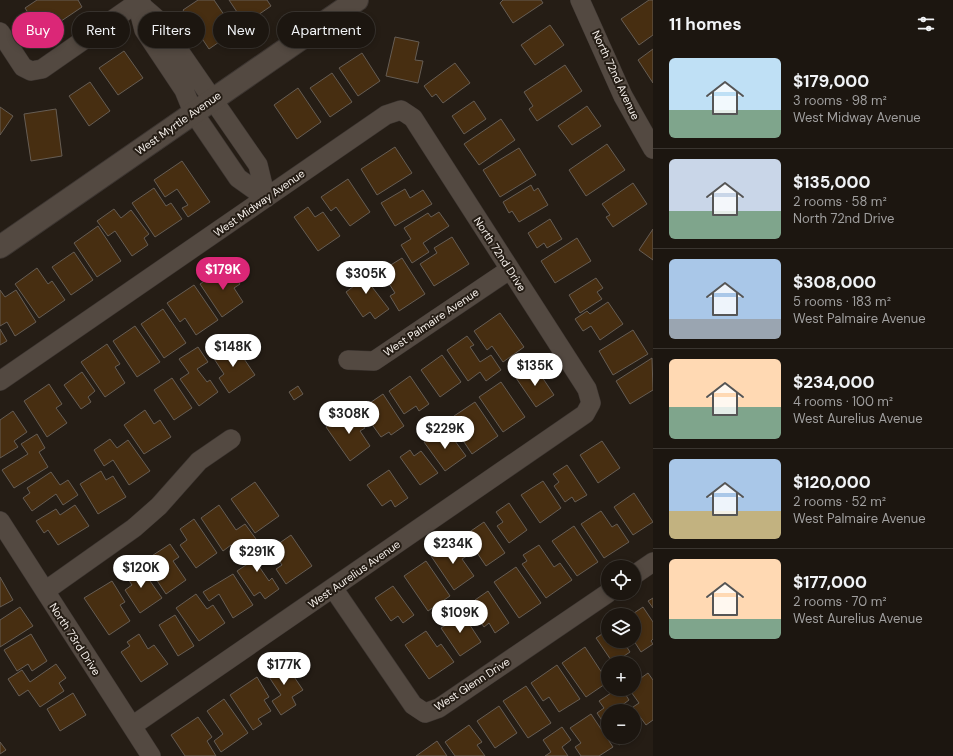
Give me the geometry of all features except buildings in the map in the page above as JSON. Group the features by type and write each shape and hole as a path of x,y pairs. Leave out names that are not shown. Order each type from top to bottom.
{"street":[{"name":"West Myrtle Avenue","path":"0,247 213,98 357,0"},
{"name":"North 72nd Avenue","path":"580,0 622,96 653,149"},
{"path":"138,1 157,18 258,165 266,198"},
{"path":"0,32 23,67 31,71 42,69 138,1"},
{"path":"138,1 144,30 184,90 193,112 238,178 266,198"},
{"name":"West Midway Avenue","path":"0,381 386,115 401,110"},
{"name":"North 72nd Drive","path":"401,110 413,118 509,270 587,389 591,403"},
{"path":"228,164 248,151"},
{"name":"West Palmaire Avenue","path":"348,360 374,360 509,270"},
{"name":"West Aurelius Avenue","path":"132,726 585,414 591,403"},
{"path":"45,591 134,528 159,506 199,461 231,439"},
{"name":"North 73rd Drive","path":"0,521 151,756"},
{"path":"641,570 653,562"},
{"name":"West Glenn Drive","path":"333,588 413,705 424,713 439,708 601,598"}]}
